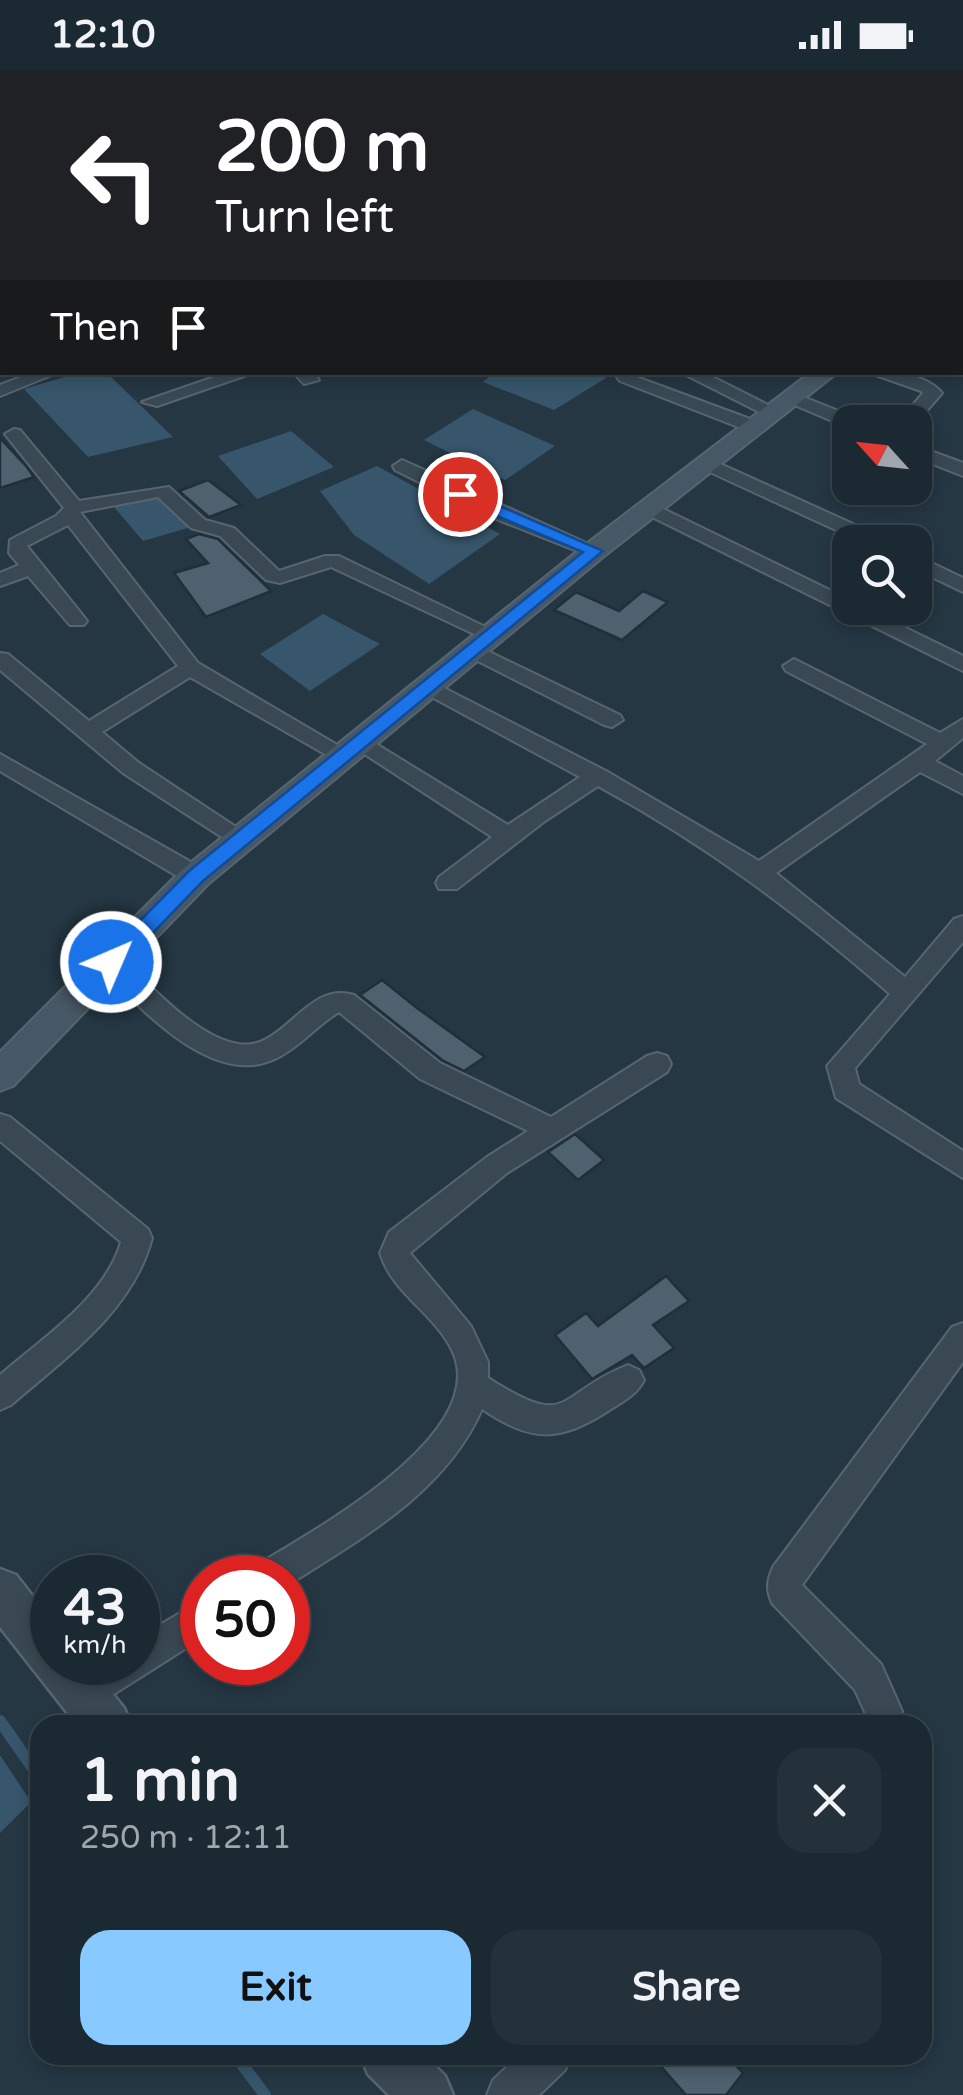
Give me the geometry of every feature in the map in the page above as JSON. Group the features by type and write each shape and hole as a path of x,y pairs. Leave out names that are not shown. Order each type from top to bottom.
{"main road":[{"path":"0,1076 196,876 594,551 823,375"}],"street":[{"path":"0,392 44,375"},
{"path":"151,402 238,375"},
{"path":"694,375 771,411"},
{"path":"885,375 927,387 933,392 923,405"},
{"path":"626,377 771,411 832,419"},
{"path":"5,432 72,511 190,668 352,750 509,837"},
{"path":"932,457 963,470"},
{"path":"706,463 840,525"},
{"path":"402,466 488,509 594,551"},
{"path":"77,621 17,544 72,511 162,491 198,524 227,532 273,576 286,576 332,560 484,643 612,720"},
{"path":"649,508 963,664"},
{"path":"0,580 32,567"},
{"path":"932,570 963,586"},
{"path":"0,659 130,768 242,839"},
{"path":"794,666 942,743"},
{"path":"88,732 190,668"},
{"path":"428,689 598,776 722,848 837,933 906,994"},
{"path":"757,874 919,762 963,726"},
{"path":"0,761 196,876"},
{"path":"919,762 963,786"},
{"path":"448,883 598,776"},
{"path":"963,925 842,1066 841,1078 846,1090 963,1166"},
{"path":"111,962 178,1025 244,1056 259,1054 329,1005 345,1002 430,1071 552,1130"},
{"path":"303,1555 370,1513 438,1452 466,1416 474,1387 472,1360 454,1328 399,1266 395,1254 410,1231 552,1130 657,1064"},
{"path":"0,1125 137,1238 136,1254 121,1278 0,1395"},
{"path":"883,1715 868,1677 784,1592 785,1579 963,1337"},
{"path":"474,1387 520,1417 562,1422 628,1380"},
{"path":"0,1591 30,1628"},
{"path":"397,2065 426,2095"},
{"path":"508,2095 540,2065"}],"water":[{"path":"71,375 109,375 173,437 88,457 24,389"},
{"path":"490,375 611,375 554,410 483,382"},
{"path":"473,409 555,446 505,480 424,440"},
{"path":"291,431 334,467 257,499 218,456"},
{"path":"377,466 500,534 429,584 354,535 320,491"},
{"path":"163,495 191,527 143,541 114,507"},
{"path":"323,614 380,644 310,691 260,654"},
{"path":"0,1755 30,1803 0,1833"}],"building":[{"path":"0,438 26,466 34,477 0,488"},
{"path":"208,480 241,505 209,517 179,491"},
{"path":"199,534 218,539 271,591 206,617 174,573 208,563 186,539"},
{"path":"643,591 668,602 622,640 554,610 576,592 619,611"},
{"path":"382,980 485,1057 464,1071 442,1060 360,995"},
{"path":"575,1134 604,1160 578,1180 548,1152"},
{"path":"666,1276 689,1301 653,1325 674,1348 644,1368 632,1355 592,1379 555,1335 586,1313 598,1326"},
{"path":"660,2065 735,2065 743,2073 726,2095 686,2095"}],"waterway":[{"path":"0,1721 30,1764"},
{"path":"242,2065 265,2095"}],"route":[{"path":"111,962 196,876 468,658 594,551 460,494"}]}
